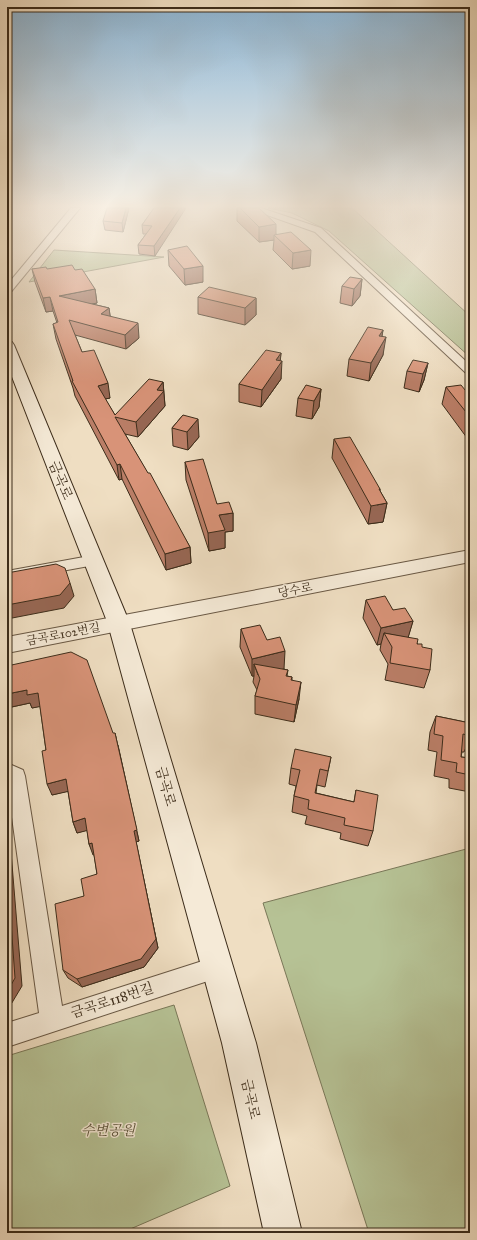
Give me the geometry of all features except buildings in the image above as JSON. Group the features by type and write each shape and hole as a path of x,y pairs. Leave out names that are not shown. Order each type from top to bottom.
{"main road":[{"name":"금곡로","path":"8,349 119,624 239,1043 283,1233"}],"street":[{"path":"8,292 29,266"},
{"path":"357,266 470,371"},
{"name":"당수로","path":"119,624 470,556"},
{"path":"7,576 94,560"},
{"name":"금곡로102번길","path":"7,645 119,624"},
{"path":"7,771 16,776 52,1020"},
{"name":"금곡로118번길","path":"7,1035 218,967"}],"green space":[{"path":"42,266 116,266 29,282"},
{"path":"368,266 415,266 470,316 470,357"},
{"path":"470,848 470,1233 369,1233 263,903"},
{"name":"수변공원","path":"174,1005 230,1186 121,1233 7,1233 7,1056"}]}
